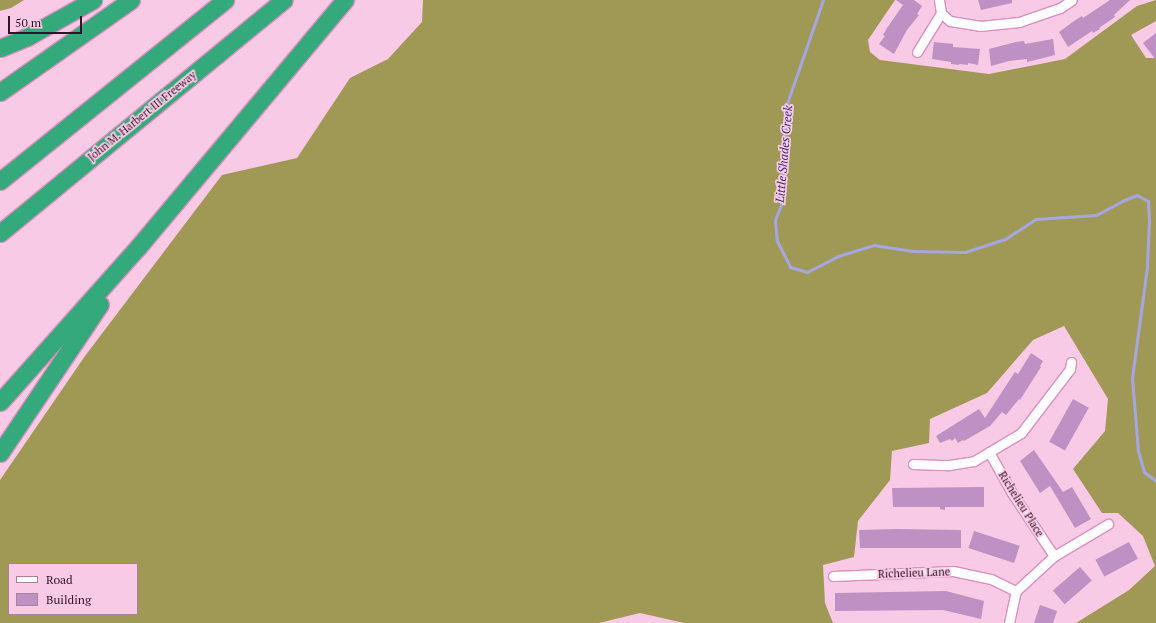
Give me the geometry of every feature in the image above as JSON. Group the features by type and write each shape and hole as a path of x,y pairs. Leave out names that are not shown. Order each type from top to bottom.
{"highway":[{"path":"0,48 27,37 93,0"},
{"path":"0,92 131,0"},
{"path":"0,181 225,0"},
{"name":"John M. Harbert III Freeway","path":"0,233 284,0"},
{"path":"0,402 139,246 345,0"},
{"path":"0,453 139,246"}],"street":[{"path":"939,0 941,13 950,21 964,25 996,25 1019,22 1060,8 1072,0"},
{"path":"916,52 941,13"},
{"path":"913,464 962,465 974,461 1025,429 1070,369 1071,362"},
{"name":"Richelieu Place","path":"989,452 1012,492 1054,556"},
{"path":"1010,623 1016,591 1054,556 1108,524"},
{"name":"Richelieu Lane","path":"833,576 953,571 991,579 1016,591"}],"shaded area":[{"path":"0,0 24,0 11,8 0,11"},
{"path":"423,0 895,0 868,40 870,52 880,60 989,74 1065,59 1137,6 1156,0 1156,21 1131,35 1146,58 1156,58 1156,623 1076,623 1129,590 1155,566 1143,536 1118,513 1102,513 1073,469 1105,431 1108,399 1064,326 1033,340 987,393 930,419 929,443 892,451 890,480 858,521 854,557 823,565 825,603 833,623 684,623 640,613 599,623 0,623 0,480 85,356 222,175 297,158 350,78 388,59 422,22"}],"building":[{"path":"896,0 914,0 922,6 917,14 919,15 907,30 894,54 879,44 885,36 883,35 887,28 903,5"},
{"path":"978,0 1012,0 1012,3 981,10"},
{"path":"1110,0 1130,0 1114,15 1115,17 1099,28 1100,29 1093,33 1092,31 1068,47 1059,32 1074,21 1082,16 1083,18"},
{"path":"1156,33 1156,60 1143,43"},
{"path":"1053,39 1055,55 1027,62 1027,59 1009,61 991,66 989,49 1016,42 1024,41 1025,44"},
{"path":"934,42 953,44 953,47 980,49 978,65 968,63 968,65 951,64 951,62 932,59"},
{"path":"1031,353 1043,361 1040,366 1041,367 1020,400 1019,399 1006,415 1002,412 990,426 964,441 963,440 958,443 955,438 952,441 950,439 940,443 936,436 979,409 985,418 1015,372 1018,374"},
{"path":"1073,399 1089,408 1065,451 1049,442"},
{"path":"1034,450 1063,492 1072,487 1091,519 1075,528 1050,486 1040,493 1020,461"},
{"path":"984,487 984,507 945,507 945,510 940,509 940,507 893,507 892,488"},
{"path":"859,530 961,530 961,548 860,548"},
{"path":"974,531 1020,546 1014,563 968,548"},
{"path":"1129,542 1138,559 1104,577 1095,560"},
{"path":"1080,567 1092,581 1065,604 1053,591"},
{"path":"946,591 984,601 981,619 943,610 835,611 835,593"},
{"path":"1040,605 1057,611 1053,623 1034,623"}],"waterway":[{"name":"Little Shades Creek","path":"823,0 785,109 781,205 775,220 777,241 790,267 807,272 838,256 874,245 913,251 965,252 1005,239 1036,219 1096,215 1124,200 1137,195 1148,201 1149,221 1147,267 1132,378 1138,451 1144,472 1156,481"}]}
